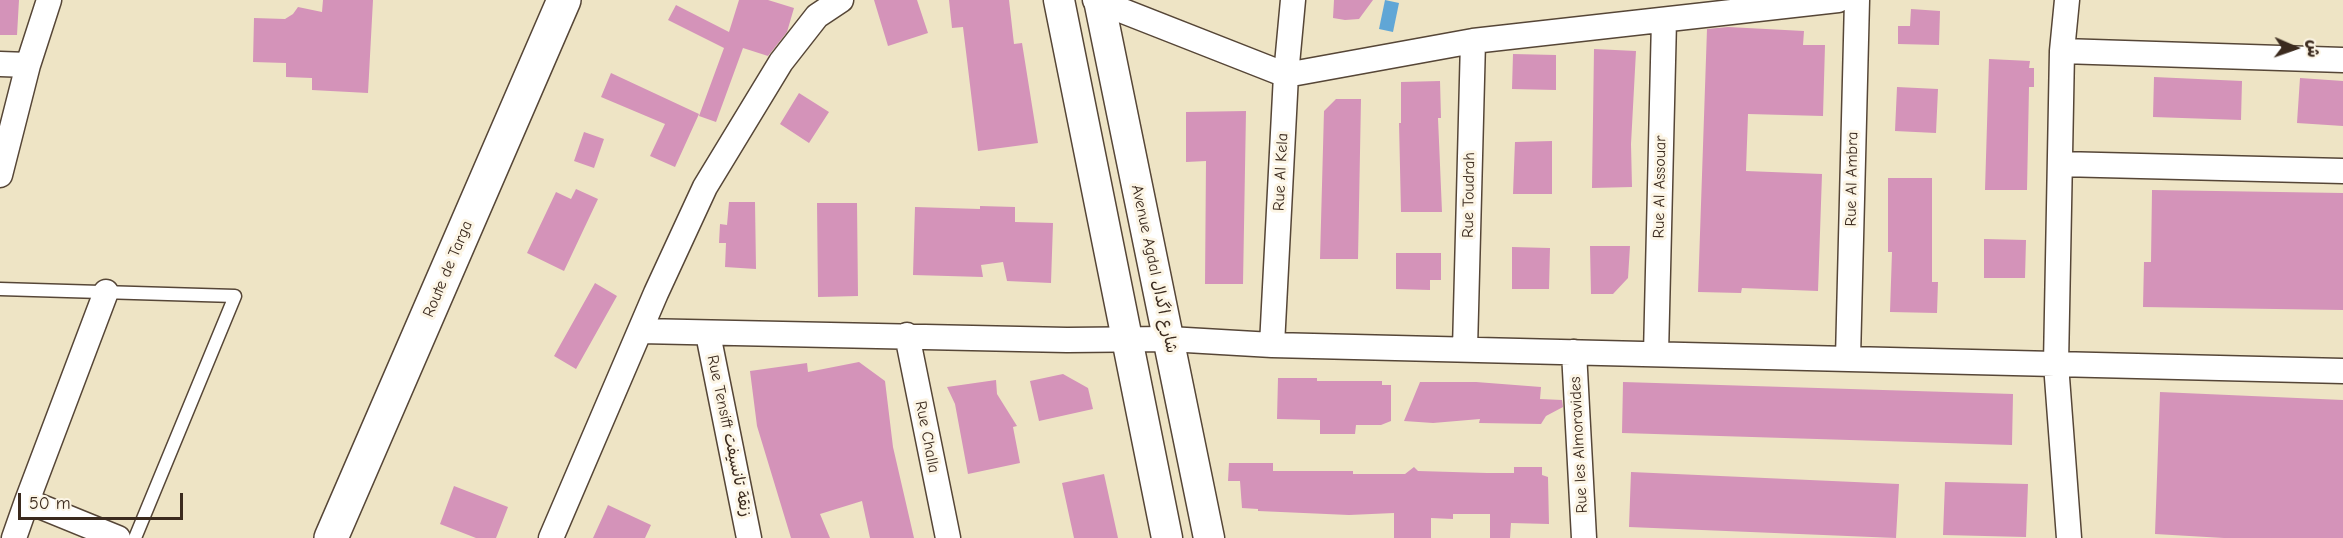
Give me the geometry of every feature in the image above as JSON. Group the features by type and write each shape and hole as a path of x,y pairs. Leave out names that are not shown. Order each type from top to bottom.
{"main road":[{"name":"Route de Targa","path":"331,538 564,0"}],"street":[{"path":"0,175 28,65 49,0"},
{"path":"551,538 705,187 744,120 802,35 817,16 841,0"},
{"path":"1059,0 1167,538"},
{"name":"Rue Al Kela","path":"1272,345 1286,75 1293,0"},
{"path":"1098,1 1286,75 1473,41 1838,0"},
{"name":"Rue Al Ambra","path":"1848,358 1857,0"},
{"path":"2067,0 2062,51 2056,364 2069,538"},
{"name":"Avenue Agdal شارع اگدال","path":"1098,1 1209,538"},
{"name":"Rue Al Assouar","path":"1656,354 1664,20"},
{"name":"Rue Toudrah","path":"1465,349 1473,41"},
{"path":"2062,51 2343,60"},
{"path":"0,64 28,65"},
{"path":"2060,164 2343,171"},
{"path":"14,538 106,292"},
{"path":"640,331 708,334 1168,339 1272,345 2343,371"},
{"name":"Rue Tensift زنقة تانسيفت","path":"708,334 749,538"},
{"name":"Rue Challa","path":"907,335 948,538"},
{"name":"Rue les Almoravides","path":"1574,352 1584,538"},
{"path":"27,501 118,538"}],"lane":[{"path":"0,289 236,296 135,538"}],"water":[{"path":"1385,0 1399,3 1393,32 1379,29"}],"building":[{"path":"0,0 19,0 17,35 0,35"},
{"path":"323,0 373,0 368,93 312,90 312,78 286,77 286,63 253,62 254,18 285,19 298,7 322,12"},
{"path":"739,0 768,0 794,8 787,32 768,56 743,48 716,122 699,116 724,48 668,20 676,5 729,32"},
{"path":"874,0 917,0 928,33 888,46"},
{"path":"949,0 1009,0 1014,44 1022,43 1038,143 978,151 963,27 952,28"},
{"path":"1334,0 1373,0 1359,19 1345,20 1333,18"},
{"path":"1911,9 1940,11 1939,45 1898,44 1898,26 1910,26"},
{"path":"1728,27 1804,31 1803,45 1825,45 1823,116 1748,114 1746,171 1822,174 1818,291 1742,288 1741,293 1698,292 1707,29"},
{"path":"1594,49 1636,51 1631,144 1632,187 1592,188"},
{"path":"1513,54 1556,55 1556,90 1512,89"},
{"path":"1989,59 2030,61 2029,68 2034,68 2034,87 2029,87 2027,190 1985,190"},
{"path":"611,73 699,114 675,167 650,156 665,124 601,97"},
{"path":"2154,77 2242,81 2241,120 2153,117"},
{"path":"2300,78 2343,81 2343,126 2297,123"},
{"path":"1440,81 1441,118 1438,118 1442,212 1401,212 1399,123 1401,123 1401,82"},
{"path":"1897,87 1938,89 1936,133 1895,131"},
{"path":"799,93 829,112 809,143 780,124"},
{"path":"1336,99 1361,99 1358,259 1320,259 1324,111"},
{"path":"1246,111 1243,284 1205,284 1206,161 1186,162 1186,112"},
{"path":"584,132 604,139 594,168 574,161"},
{"path":"1552,141 1552,194 1513,194 1515,142"},
{"path":"1888,178 1932,178 1932,282 1938,282 1937,313 1890,312 1892,252 1888,252"},
{"path":"576,189 598,199 564,271 527,253 556,192 571,199"},
{"path":"2152,190 2343,193 2343,310 2143,307 2144,262 2151,262"},
{"path":"729,202 755,202 756,269 725,267 726,243 719,243 720,224 727,225"},
{"path":"817,203 857,203 858,296 818,297"},
{"path":"980,206 1015,207 1015,222 1053,223 1051,283 1007,281 1003,262 981,265 983,277 913,275 915,207 980,209"},
{"path":"1984,239 2026,240 2025,278 1984,278"},
{"path":"1590,246 1630,246 1628,278 1613,294 1591,294"},
{"path":"1512,247 1550,248 1549,289 1512,289"},
{"path":"1396,253 1441,253 1441,280 1430,280 1430,290 1396,289"},
{"path":"595,283 617,296 576,369 554,356"},
{"path":"859,362 885,381 893,447 914,538 870,538 862,501 820,514 830,538 791,538 757,426 750,371 807,363 808,372"},
{"path":"1063,374 1088,388 1093,409 1039,421 1030,381"},
{"path":"1278,378 1317,378 1317,381 1382,381 1382,385 1391,385 1391,421 1381,425 1356,425 1355,434 1320,434 1320,420 1277,419"},
{"path":"996,380 997,394 1017,426 1013,427 1020,463 968,474 955,404 947,387"},
{"path":"1420,382 1476,382 1541,387 1540,399 1562,400 1563,407 1546,416 1541,424 1479,423 1480,419 1433,423 1404,421"},
{"path":"1623,382 2013,394 2012,445 1622,433"},
{"path":"2160,392 2343,400 2343,538 2224,538 2155,534"},
{"path":"1229,463 1273,463 1273,471 1353,471 1353,474 1405,474 1414,467 1418,471 1514,473 1514,467 1542,467 1542,475 1548,477 1549,524 1511,523 1510,538 1490,538 1490,514 1453,514 1453,519 1431,518 1431,538 1394,538 1394,513 1349,515 1258,511 1258,509 1242,508 1240,481 1228,481"},
{"path":"1631,472 1899,484 1896,538 1629,527"},
{"path":"1104,474 1118,538 1074,538 1062,483"},
{"path":"1945,482 2028,484 2026,537 1943,535"},
{"path":"454,486 508,507 496,538 476,538 440,524"},
{"path":"608,505 651,525 645,538 593,538"}]}
